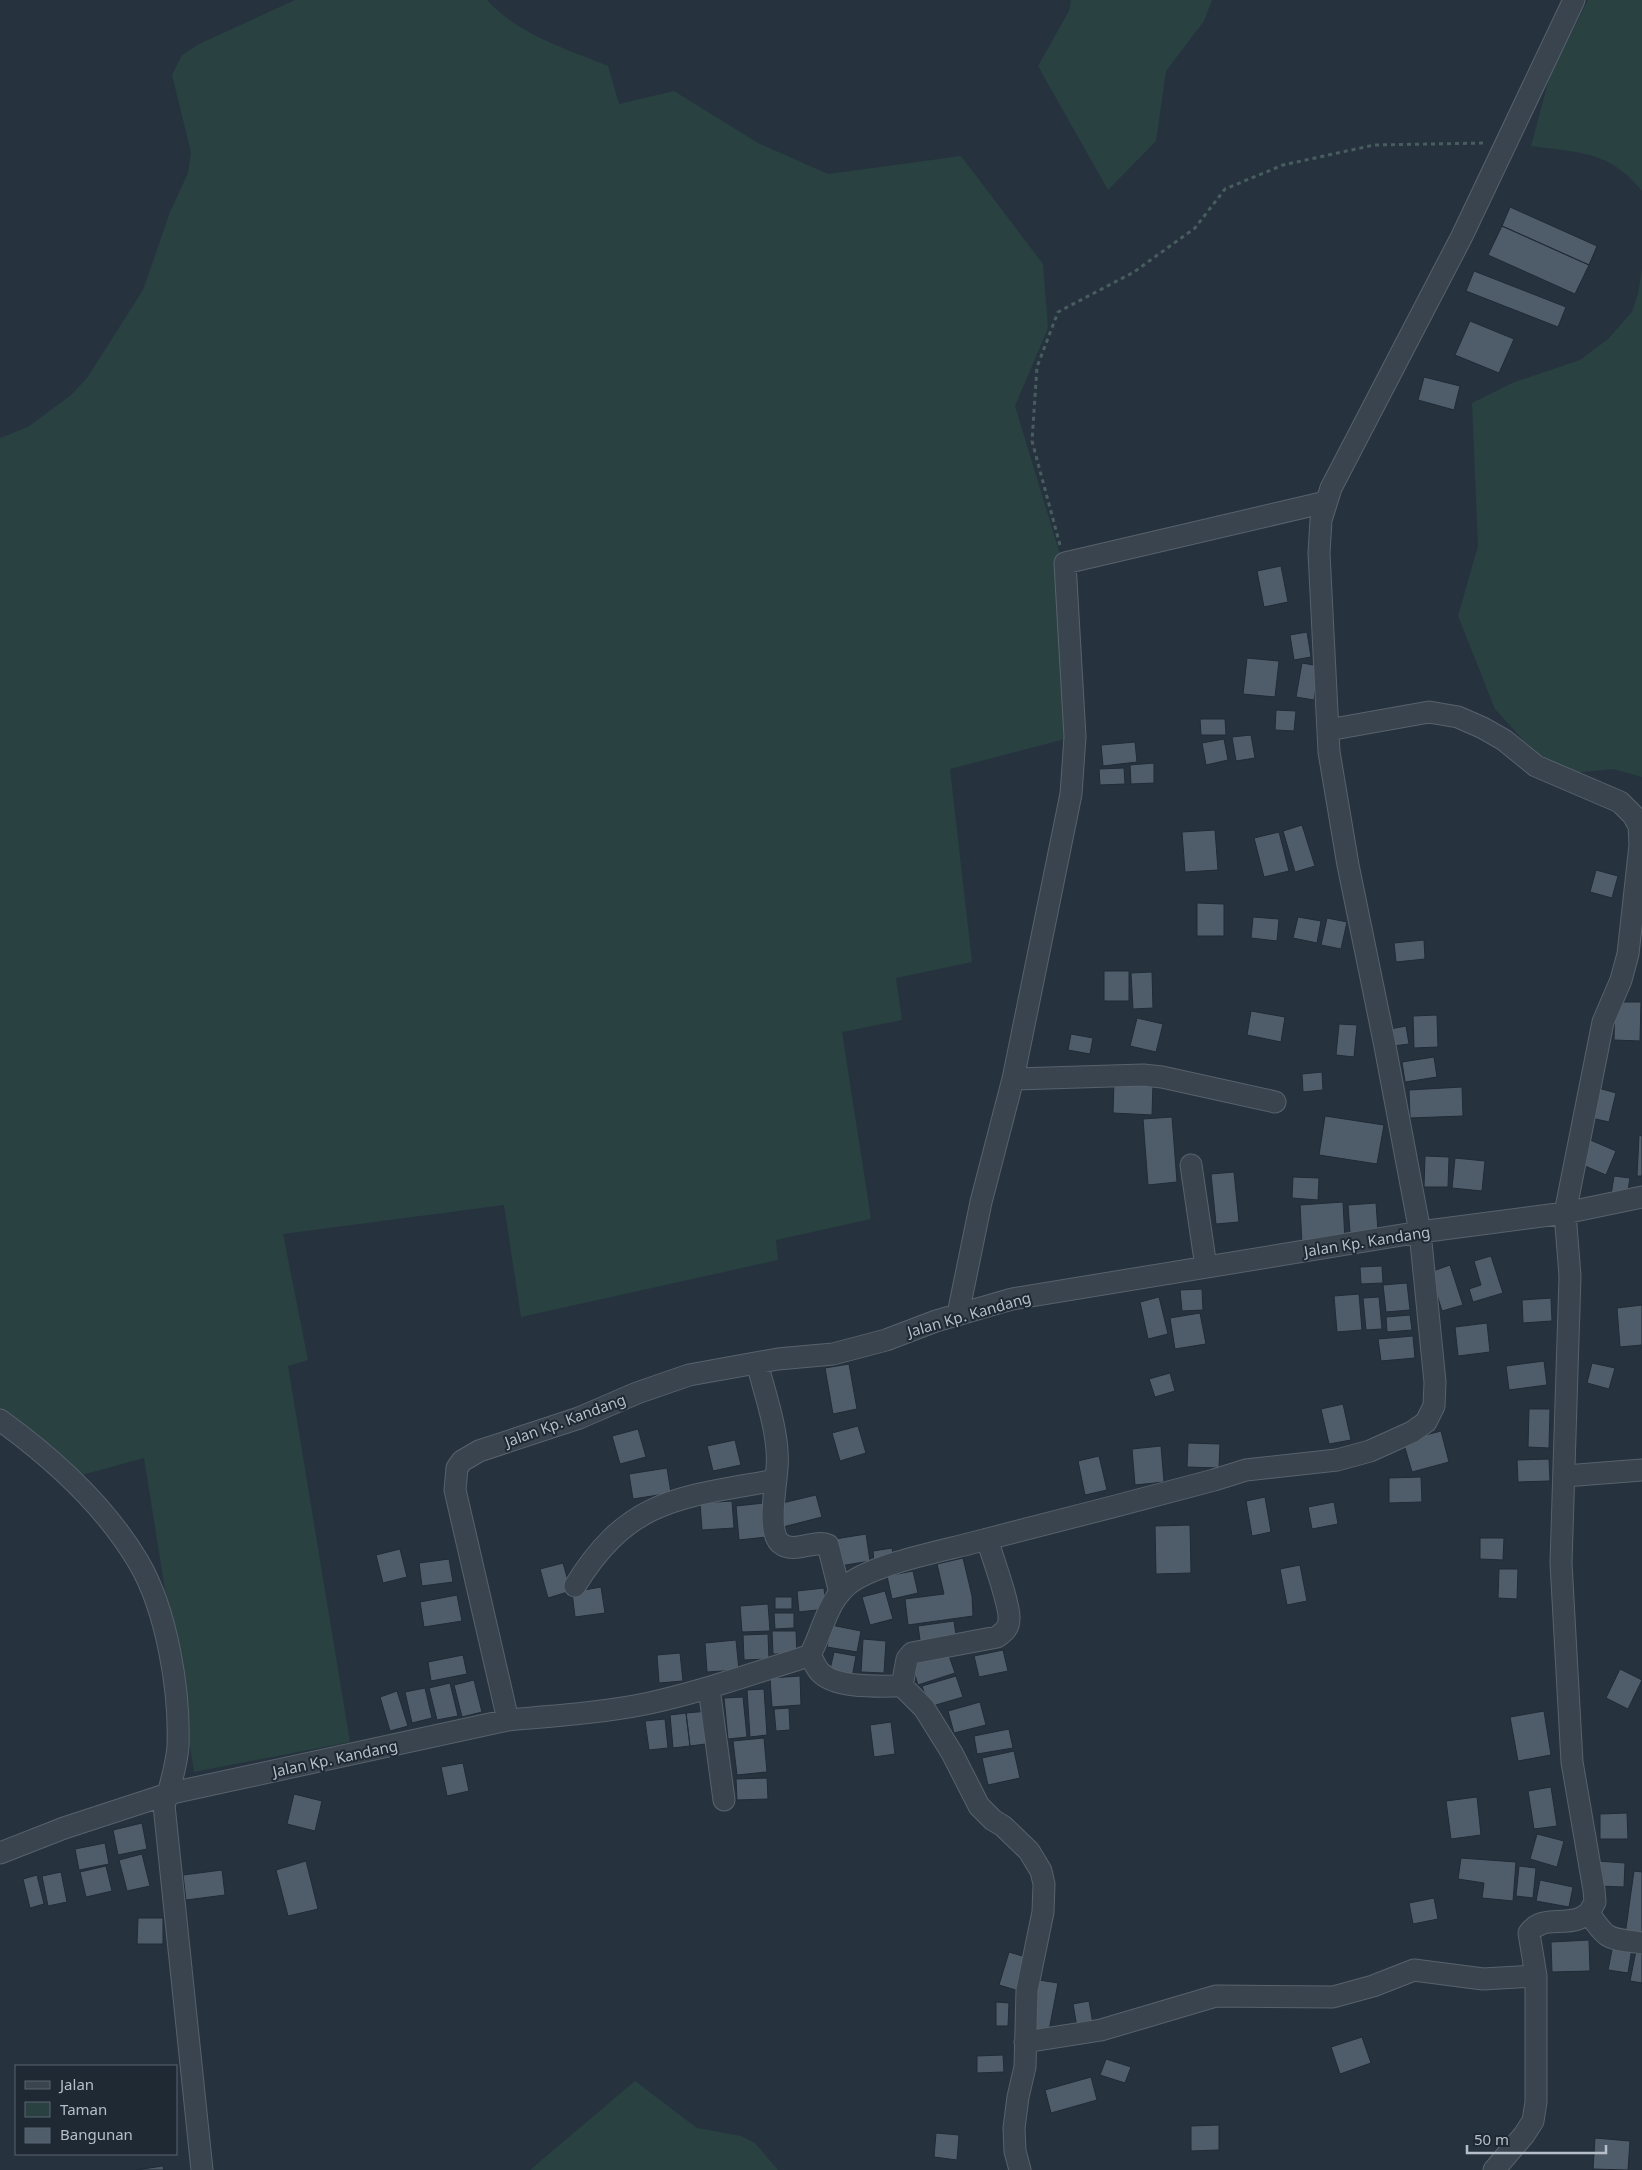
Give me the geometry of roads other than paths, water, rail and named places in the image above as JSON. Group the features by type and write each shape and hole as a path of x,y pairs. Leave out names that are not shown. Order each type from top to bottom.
{"street":[{"path":"508,1720 642,1705 709,1688 810,1655 827,1615 840,1592 850,1583 871,1572 1246,1470 1337,1460 1370,1451 1412,1432 1426,1422 1434,1406 1435,1382 1420,1232 1341,828 1329,752 1319,553 1321,520 1326,502 1348,454 1462,236 1574,0"},
{"path":"958,1314 982,1202 1013,1079 1071,794 1074,770 1074,710 1065,563 1326,502"},
{"path":"1328,730 1429,712 1458,717 1504,740 1536,766 1620,802 1634,816 1639,826 1640,845 1628,954 1621,980 1603,1022 1565,1213 1570,1276 1561,1563 1572,1762 1595,1902 1589,1913 1577,1919 1542,1923 1534,1926 1529,1933 1536,1976 1536,2102 1533,2121 1524,2135 1494,2170"},
{"path":"1013,1079 1143,1075 1162,1077 1275,1102"},
{"path":"1191,1165 1206,1268"},
{"name":"Jalan Kp. Kandang","path":"0,1853 64,1828 168,1794 508,1720 455,1490 457,1468 462,1461 479,1450 579,1418 666,1382 722,1368 833,1354 860,1348 958,1314 1012,1299 1420,1232 1565,1213 1642,1197"},
{"path":"758,1362 774,1432 778,1466 774,1522 775,1537 784,1546 791,1548 821,1544 828,1546 840,1592"},
{"path":"0,1420 48,1458 99,1508 142,1570 152,1592 164,1631 177,1702 178,1748 164,1805 164,1817 202,2170"},
{"path":"1565,1476 1642,1470"},
{"path":"575,1586 588,1564 614,1536 650,1509 685,1496 776,1480"},
{"path":"902,1686 907,1659 912,1654 996,1637 1004,1633 1007,1627 1009,1612 987,1540"},
{"path":"810,1655 820,1672 829,1678 854,1685 902,1686 924,1708 952,1752 979,1806 1029,1851 1041,1871 1045,1898 1027,1990 1025,2068 1018,2097 1014,2128 1015,2151 1020,2170"},
{"path":"709,1688 724,1800"},
{"path":"1589,1913 1602,1933 1607,1937 1642,1943"},
{"path":"1025,2042 1101,2030 1216,1996 1333,1997 1373,1986 1414,1970 1483,1979 1536,1976"}]}
